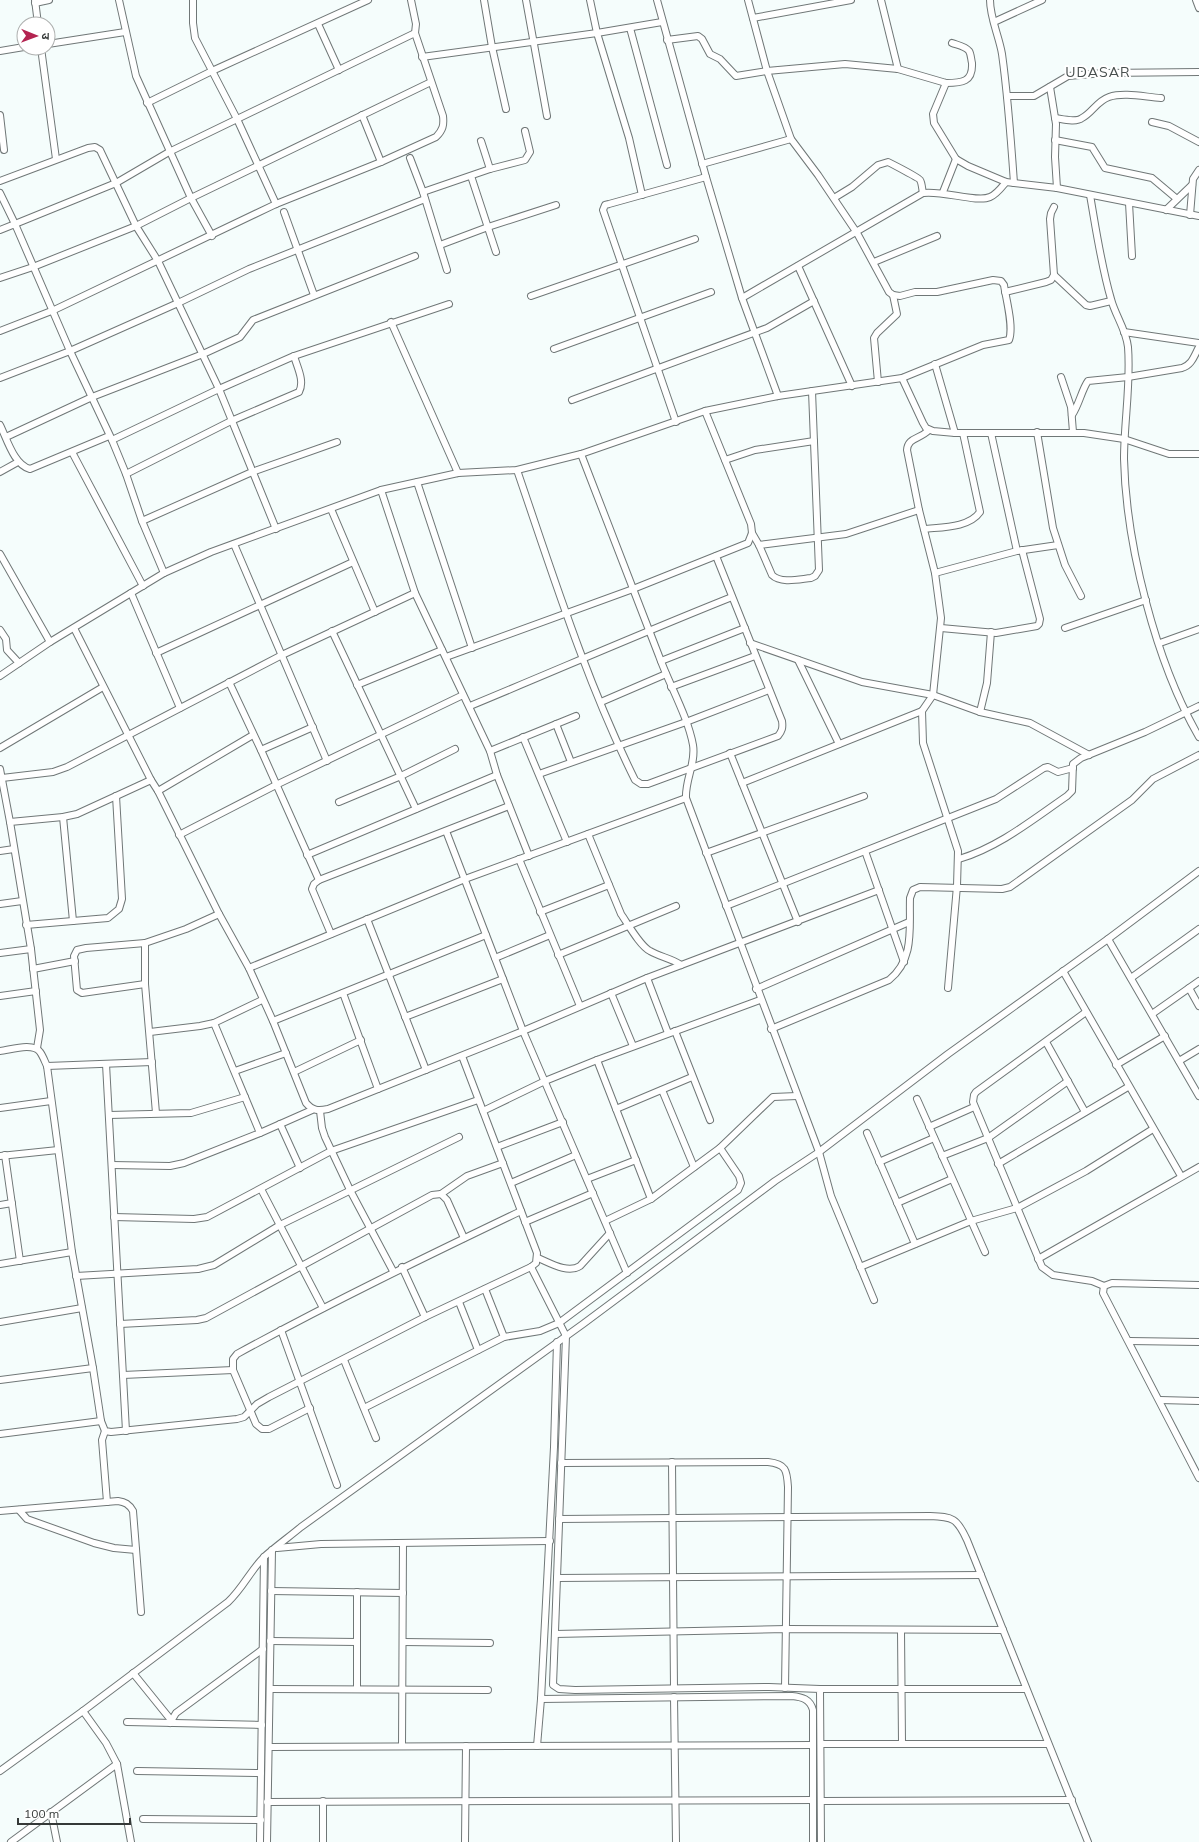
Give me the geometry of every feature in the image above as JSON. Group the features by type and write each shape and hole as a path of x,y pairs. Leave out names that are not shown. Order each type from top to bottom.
{"street":[{"path":"37,16 35,1 49,0"},
{"path":"119,0 136,76 169,152 191,198 212,236"},
{"path":"193,0 193,30 237,119 276,204"},
{"path":"147,103 212,71 368,0"},
{"path":"0,331 54,310 212,236 276,204 381,162 436,137 442,131 444,124 415,33 416,24 411,0"},
{"path":"484,0 492,48 506,109"},
{"path":"526,0 547,116"},
{"path":"590,0 597,34 629,138 642,195"},
{"path":"657,0 702,164 742,298 778,396"},
{"path":"748,0 767,71 791,139 834,198 874,262 884,284 893,295 897,314 877,333 874,338 878,382"},
{"path":"811,0 813,7"},
{"path":"753,18 851,0"},
{"path":"881,0 898,69"},
{"path":"990,0 1000,43 1007,96 1014,183"},
{"path":"994,22 1042,0"},
{"path":"1196,0 1199,8"},
{"path":"422,57 597,34 662,22"},
{"path":"318,24 339,70"},
{"path":"630,28 667,165"},
{"path":"56,43 125,32"},
{"path":"0,230 116,183 169,152 415,33"},
{"path":"667,40 698,36 702,39 710,54 720,59 736,76 832,64 898,69 946,83 966,80 971,76 972,70 969,51 966,48 952,43"},
{"path":"0,51 16,48"},
{"path":"42,56 56,159"},
{"path":"1007,96 1034,96 1068,76 1104,73 1199,72"},
{"path":"0,278 33,267 136,226 431,82"},
{"path":"946,83 933,114 934,123 956,158 986,175 1006,182 1057,188 1199,216"},
{"path":"1050,87 1055,118 1057,188"},
{"path":"1055,118 1076,120 1082,119 1090,110 1108,97 1161,98"},
{"path":"0,115 4,150"},
{"path":"362,115 381,162"},
{"path":"1152,122 1169,126 1199,142"},
{"path":"423,192 490,169 526,160 530,152 525,131"},
{"path":"702,164 791,139"},
{"path":"1055,140 1092,147 1105,168 1152,178 1177,200"},
{"path":"481,141 490,169"},
{"path":"0,181 88,148 100,150 136,226 158,261 203,354 219,389 276,529"},
{"path":"410,158 423,192 448,270"},
{"path":"943,192 956,158"},
{"path":"834,198 852,187 878,165 888,162 909,174 917,176 921,180 923,193"},
{"path":"1190,215 1193,179 1199,170"},
{"path":"471,176 496,252"},
{"path":"676,422 603,210 606,205 706,177"},
{"path":"742,298 923,193 943,192 983,199 996,194 1006,182"},
{"path":"1166,210 1192,185"},
{"path":"0,193 54,310 70,351 126,474 142,521 164,573"},
{"path":"1090,195 1106,281 1111,301 1124,332 1128,347 1128,377 1124,439 1125,479 1135,546 1146,600 1160,643 1185,713 1199,737"},
{"path":"0,378 70,351 178,303 249,269 425,199"},
{"path":"1130,203 1132,256"},
{"path":"440,245 488,227 556,205"},
{"path":"1005,292 1046,282 1051,280 1054,275 1050,219 1051,212 1054,207"},
{"path":"284,212 314,295"},
{"path":"874,262 936,236"},
{"path":"531,296 695,239"},
{"path":"6,437 92,397 203,354 240,337 253,320 415,256"},
{"path":"798,266 852,386"},
{"path":"1054,275 1086,305 1090,306 1111,301"},
{"path":"0,676 50,642 164,573 234,544 381,490 458,473 517,470 581,454 705,411 778,396 902,378 983,345 1009,340 1010,335 1004,285 997,280 937,292 893,295"},
{"path":"554,349 711,292"},
{"path":"572,400 755,333 777,323 814,301"},
{"path":"0,425 18,462 24,467 30,469 110,438 294,356 391,322 449,304"},
{"path":"391,322 458,473"},
{"path":"1124,332 1199,343"},
{"path":"1072,415 1080,402 1088,381 1128,377 1188,366 1199,347"},
{"path":"126,474 231,421 299,392 302,387 301,379 294,356"},
{"path":"935,364 956,433"},
{"path":"1061,377 1072,415 1073,432"},
{"path":"902,378 923,423 928,430"},
{"path":"705,411 751,524 752,534 759,544 772,575 776,579 782,580 811,578 815,576 819,570 812,391"},
{"path":"742,783 922,711 933,696 941,628 936,573 919,510 907,450 907,444 910,441 919,438 928,430 956,433 1073,432 1124,439 1169,454 1199,454"},
{"path":"1037,432 1053,528 1065,565 1081,596"},
{"path":"924,529 968,522 975,519 980,512 964,433"},
{"path":"941,628 996,633 1037,626 1039,624 1040,619 1019,551 992,433"},
{"path":"725,460 755,450 814,441"},
{"path":"142,521 252,472 336,442"},
{"path":"72,452 143,586"},
{"path":"581,454 632,589 686,722 694,754 685,790 686,798 760,1000 819,1152 831,1196 874,1300"},
{"path":"0,472 18,462"},
{"path":"517,470 566,614 618,745 635,780 641,784 648,784 778,736 783,727 782,721 716,556"},
{"path":"417,482 472,648"},
{"path":"381,490 415,592 490,751 497,775 528,856"},
{"path":"331,509 375,612"},
{"path":"759,544 846,534 919,510"},
{"path":"446,657 566,614 716,556 748,543 752,534"},
{"path":"234,544 327,761"},
{"path":"936,573 1019,551 1058,545"},
{"path":"0,554 50,642"},
{"path":"156,652 354,562"},
{"path":"2,778 53,772 67,767 128,737 282,655 415,592"},
{"path":"131,593 180,708"},
{"path":"470,706 584,659 649,630 732,597"},
{"path":"1065,628 1146,600"},
{"path":"74,628 128,737 158,791 219,914 249,968 286,1052 306,1104 312,1110"},
{"path":"661,661 744,628"},
{"path":"1160,643 1199,629"},
{"path":"0,630 6,639 7,650 19,663"},
{"path":"332,631 416,809"},
{"path":"980,712 987,683 991,632"},
{"path":"750,643 862,682 933,696 980,712 1030,723 1089,755"},
{"path":"357,685 442,650"},
{"path":"671,687 756,656"},
{"path":"798,660 839,744"},
{"path":"601,702 666,674"},
{"path":"229,682 261,750 318,880"},
{"path":"0,748 103,686"},
{"path":"539,774 686,722 769,690"},
{"path":"179,835 276,785 464,695"},
{"path":"959,859 994,845 1067,796 1072,790 1073,768 1076,761 1145,732 1199,706"},
{"path":"922,711 923,743 946,818 956,844 959,859 948,988"},
{"path":"490,751 576,716"},
{"path":"556,724 571,762"},
{"path":"261,750 313,727"},
{"path":"158,791 253,735"},
{"path":"524,737 567,842"},
{"path":"339,802 401,776 455,749"},
{"path":"730,753 798,922"},
{"path":"771,1029 889,980 895,976 909,951 910,898 913,890 920,887 957,886 1002,889 1017,884 1071,843 1132,800 1153,779 1199,755"},
{"path":"726,906 1002,796 1044,768 1048,767 1058,772 1073,768"},
{"path":"0,769 3,801 10,822 31,949 40,1030 36,1048"},
{"path":"307,855 497,775"},
{"path":"10,822 63,817 77,814 151,780"},
{"path":"26,925 108,918 119,909 122,899 116,796"},
{"path":"706,853 864,796"},
{"path":"249,968 465,879 686,798"},
{"path":"331,934 312,889 318,880 510,806"},
{"path":"63,817 73,921"},
{"path":"446,831 503,979 627,1273"},
{"path":"588,834 621,914 628,925 650,951 675,960 681,965"},
{"path":"0,851 14,849"},
{"path":"864,851 904,962"},
{"path":"519,859 580,1006"},
{"path":"0,1771 83,1711 228,1602 245,1584 252,1571 264,1557 301,1527 566,1336 775,1181 819,1152 948,1054 1108,939 1199,871"},
{"path":"540,912 609,886"},
{"path":"112,1165 170,1166 184,1163 260,1133 312,1110 320,1111 462,1056 647,978 879,890"},
{"path":"0,904 22,901"},
{"path":"558,955 676,906"},
{"path":"145,984 82,993 76,990 74,956 77,950 86,948 145,943 186,929 219,914"},
{"path":"367,919 426,1070"},
{"path":"756,989 909,922"},
{"path":"1131,978 1199,929"},
{"path":"273,1021 486,935"},
{"path":"496,958 550,935"},
{"path":"1108,939 1199,1096"},
{"path":"145,943 145,984 156,1113"},
{"path":"0,953 31,949"},
{"path":"33,969 74,962"},
{"path":"1063,971 1128,1087 1181,1176"},
{"path":"647,978 668,1033"},
{"path":"405,1016 503,979"},
{"path":"1152,1014 1199,981"},
{"path":"1189,988 1199,1006"},
{"path":"0,996 36,991"},
{"path":"343,993 378,1089"},
{"path":"611,993 633,1046"},
{"path":"150,1032 214,1023 262,1000"},
{"path":"483,1111 545,1081 596,1060 760,1000"},
{"path":"1086,1012 976,1092 972,1099 974,1107 1042,1267 1053,1275 1087,1280 1104,1286 1112,1283 1199,1285"},
{"path":"214,1023 260,1133"},
{"path":"676,1030 692,1077 710,1120"},
{"path":"1116,1065 1165,1036"},
{"path":"294,1072 360,1040"},
{"path":"1046,1042 1086,1112"},
{"path":"0,1051 31,1047 36,1048 40,1052 47,1066 72,1252 101,1421 105,1431 102,1440 107,1502"},
{"path":"1179,1061 1199,1049"},
{"path":"235,1071 286,1052"},
{"path":"105,1431 126,1431 237,1419 251,1411 257,1404 299,1382 425,1318 531,1267 536,1263 538,1258 526,1222 462,1056"},
{"path":"596,1060 651,1199"},
{"path":"47,1066 152,1062"},
{"path":"106,1064 126,1431"},
{"path":"616,1109 692,1077"},
{"path":"942,1156 988,1138 1068,1081"},
{"path":"998,1164 1128,1087"},
{"path":"662,1090 694,1167"},
{"path":"605,1221 651,1199 720,1148 773,1097 797,1096"},
{"path":"109,1115 191,1113 245,1097"},
{"path":"917,1099 985,1252"},
{"path":"114,1217 194,1219 207,1217 331,1151 478,1100"},
{"path":"0,1108 51,1101"},
{"path":"929,1127 974,1107"},
{"path":"320,1111 322,1128 331,1151 393,1271"},
{"path":"497,1147 563,1122"},
{"path":"280,1124 300,1168"},
{"path":"860,1267 971,1221 1017,1208 1086,1171 1153,1129"},
{"path":"867,1133 915,1244"},
{"path":"76,1276 198,1269 214,1265 280,1225 351,1192 460,1137"},
{"path":"879,1162 934,1138"},
{"path":"364,1408 504,1337 540,1331 559,1323 738,1190 741,1183 739,1176 720,1148"},
{"path":"20,1261 12,1203 3,1156 58,1150"},
{"path":"511,1182 576,1155"},
{"path":"587,1179 636,1160"},
{"path":"120,1324 196,1320 206,1318 301,1265 371,1229 432,1194 440,1194 467,1176 503,1163"},
{"path":"1038,1260 1181,1176 1199,1167"},
{"path":"897,1203 952,1178"},
{"path":"261,1189 323,1308"},
{"path":"526,1222 593,1193"},
{"path":"440,1194 447,1200 464,1238"},
{"path":"0,1205 12,1203"},
{"path":"310,1408 269,1429 262,1429 256,1424 233,1370 233,1359 236,1354 393,1271 521,1211"},
{"path":"538,1258 568,1269 575,1269 580,1266 610,1232"},
{"path":"0,1264 72,1252"},
{"path":"402,1267 425,1318"},
{"path":"531,1267 566,1336 552,1679 553,1685 556,1688 575,1690 674,1688 1026,1689"},
{"path":"1104,1286 1103,1292 1199,1478"},
{"path":"485,1289 504,1337"},
{"path":"459,1302 478,1350"},
{"path":"0,1322 82,1308"},
{"path":"280,1330 310,1408 337,1485"},
{"path":"1129,1341 1199,1342"},
{"path":"537,1746 550,1542 557,1342"},
{"path":"344,1360 376,1438"},
{"path":"0,1380 93,1368"},
{"path":"123,1375 233,1370"},
{"path":"1160,1400 1199,1400"},
{"path":"0,1434 101,1421"},
{"path":"672,1462 674,1688"},
{"path":"561,1463 777,1463 785,1469 787,1475 788,1518 785,1688"},
{"path":"0,1511 118,1501 125,1502 133,1511 141,1612"},
{"path":"19,1510 27,1519 94,1543 114,1548 136,1550"},
{"path":"559,1519 930,1516 953,1519 961,1527 1088,1842"},
{"path":"275,1549 305,1544 550,1542"},
{"path":"402,1746 403,1544"},
{"path":"267,1842 271,1591 275,1549"},
{"path":"260,1842 264,1557"},
{"path":"557,1578 788,1575 981,1575"},
{"path":"271,1591 403,1593"},
{"path":"357,1592 357,1689"},
{"path":"555,1634 787,1629 901,1631 1003,1630"},
{"path":"901,1631 902,1743"},
{"path":"270,1641 357,1642"},
{"path":"403,1642 490,1643"},
{"path":"171,1721 182,1708 263,1649"},
{"path":"133,1673 171,1721"},
{"path":"270,1689 488,1690"},
{"path":"820,1689 821,1842"},
{"path":"541,1699 801,1696 811,1704 813,1710 813,1842"},
{"path":"674,1697 676,1842"},
{"path":"83,1711 106,1743 117,1764 131,1842"},
{"path":"127,1722 171,1721 262,1725"},
{"path":"821,1744 1048,1744"},
{"path":"269,1746 812,1745"},
{"path":"465,1842 466,1746"},
{"path":"11,1842 117,1764"},
{"path":"137,1771 261,1773"},
{"path":"267,1802 813,1800"},
{"path":"821,1801 1072,1800"},
{"path":"323,1801 323,1842"},
{"path":"52,1812 56,1842"},
{"path":"143,1819 261,1820"}],"district":[{"name":"UDASAR","path":"1098,72"}]}
